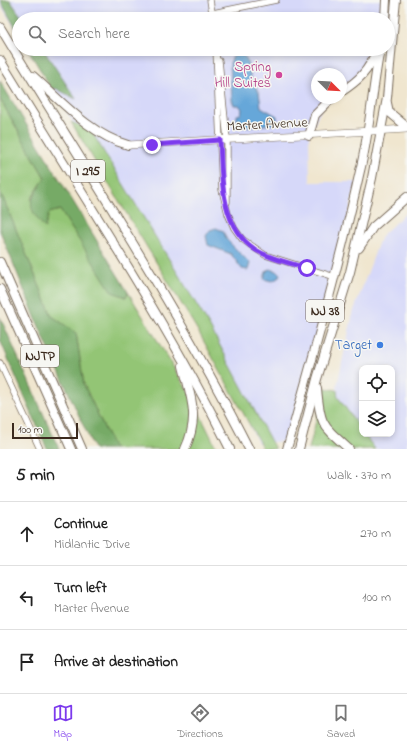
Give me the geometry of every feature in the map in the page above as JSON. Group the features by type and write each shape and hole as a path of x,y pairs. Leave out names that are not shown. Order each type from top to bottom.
{"highway":[{"path":"385,12 386,0"},
{"name":"NJ 38","path":"395,12 396,0"},
{"name":"I 295","path":"0,27 12,47"},
{"name":"I 295","path":"17,56 176,314 217,387 249,449"},
{"path":"347,88 360,78 366,71 374,56"},
{"name":"NJ 38","path":"287,449 335,277 368,131 379,56"},
{"name":"NJ 38","path":"299,449 317,379 354,258 381,131 387,98 391,56"},
{"name":"I 295","path":"0,60 180,356 230,449"},
{"path":"26,71 96,130 115,142 128,146"},
{"path":"387,98 389,112 407,128"},
{"path":"309,136 315,115 326,104"},
{"path":"354,258 367,234 407,197"},
{"name":"NJTP","path":"0,262 82,449"},
{"name":"NJTP","path":"0,289 71,449"},
{"path":"180,356 191,393 194,415 190,437 185,449"},
{"path":"317,379 319,413 321,419 328,429 349,449"}],"main road":[{"name":"Marter Avenue","path":"128,146 309,136 407,128"}],"street":[{"path":"210,0 212,12"},
{"path":"229,12 276,0"},
{"path":"217,56 227,209 234,228 242,239 254,249 265,255 335,277"},
{"path":"0,363 40,449"}],"shaded area":[{"path":"0,0 386,0 385,12 12,12 12,24 0,4"},
{"path":"32,56 374,56 371,63 347,86 347,68 311,68 311,104 324,104 309,136 310,182 357,182 289,441 258,443 233,392 190,312"},
{"path":"407,212 407,449 375,449 366,437 395,437 395,365 359,365 359,427 338,397 337,386 353,313 381,236"}],"green space":[{"path":"0,0 10,0 18,12 12,12 12,21"},
{"path":"32,56 48,56 76,99 55,88 53,92"},
{"path":"0,81 128,292 126,297 112,292 60,210 49,213 45,228 38,220 32,208 32,203 33,198 45,178 0,99"},
{"path":"0,99 45,178 31,199 49,213 60,210 112,291 126,297 128,292 191,396 217,449 114,449 84,385 76,333 52,316 0,191"},
{"path":"71,122 90,129 209,325 275,449 263,449 198,331"},
{"path":"0,191 52,316 76,333 84,385 114,449 94,449 42,334 0,231"},
{"path":"0,317 59,449 47,449 0,340"},
{"path":"324,388 337,390 338,397 359,427 359,437 366,437 375,449 309,449"}],"water":[{"path":"233,56 244,56 246,58 252,82 259,92 261,107 277,116 277,122 274,124 242,127 237,121 237,115 241,114 242,109 239,105 234,105 232,100 230,63"},
{"path":"216,228 223,231 227,240 250,263 248,270 242,269 231,254 208,245 206,236 210,230"},
{"path":"269,269 277,271 280,274 278,278 272,281 264,279 266,272"}],"place":[{"name":"Spring Hill Suites","path":"279,75"},
{"name":"Target","path":"380,345"}],"route":[{"path":"152,145 220,140 222,190 228,214 234,228 242,239 254,249 265,255 307,268"}]}
